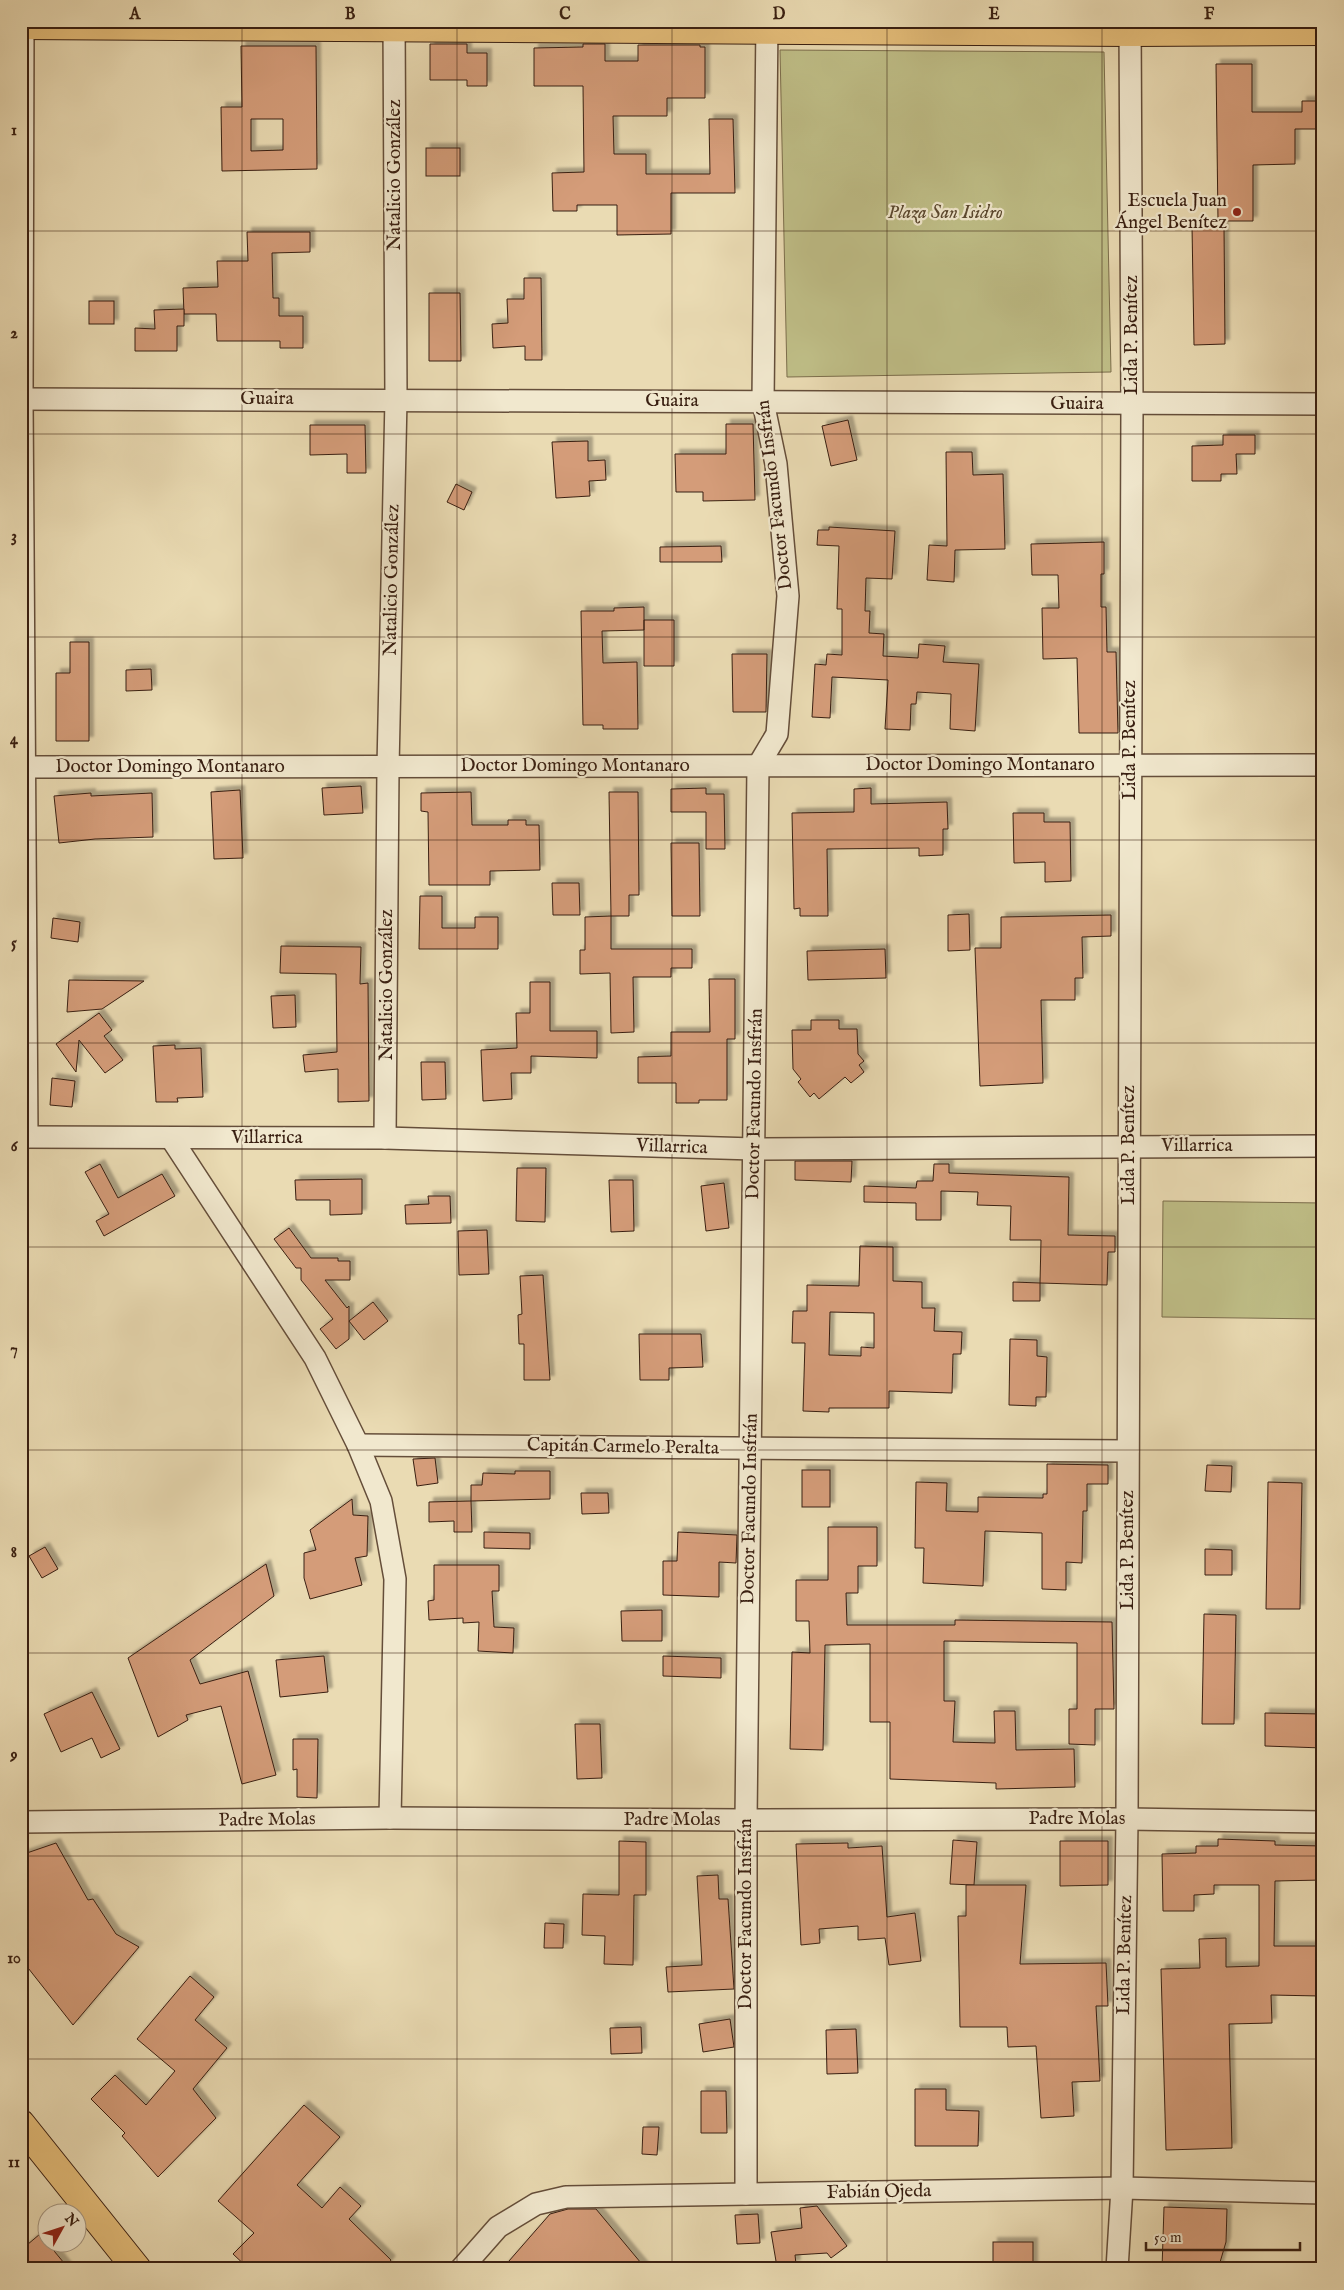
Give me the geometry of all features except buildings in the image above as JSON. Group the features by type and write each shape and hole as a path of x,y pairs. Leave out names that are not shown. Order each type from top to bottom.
{"main road":[{"path":"22,24 1130,27 1323,31"},
{"path":"21,2124 137,2269"}],"street":[{"path":"22,24 24,1137"},
{"name":"Natalicio González","path":"385,1138 388,767 396,399 394,24"},
{"name":"Doctor Facundo Insfrán","path":"746,2194 746,1820 758,766 777,734 788,596 776,464 763,402 767,26"},
{"name":"Lida P. Benítez","path":"1117,2269 1122,2188 1127,1819 1129,765 1132,404 1130,27"},
{"name":"Guaira","path":"22,399 1323,404"},
{"name":"Doctor Domingo Montanaro","path":"23,767 1323,765"},
{"name":"Villarrica","path":"24,1137 385,1138 754,1150 1323,1146"},
{"path":"171,1138 316,1358 358,1445 381,1501 394,1579 390,1818"},
{"name":"Capitán Carmelo Peralta","path":"358,1445 1128,1451"},
{"name":"Padre Molas","path":"21,1822 390,1818 746,1820 1127,1819 1323,1822"},
{"name":"Fabián Ojeda","path":"461,2269 498,2227 536,2204 566,2197 1122,2188 1323,2193"}],"green space":[{"name":"Plaza San Isidro","path":"780,50 1104,52 1111,372 787,377"},
{"path":"1163,1201 1323,1203 1323,1319 1162,1317"}],"place":[{"name":"Escuela Juan Ángel Benítez","path":"1237,212"}]}
